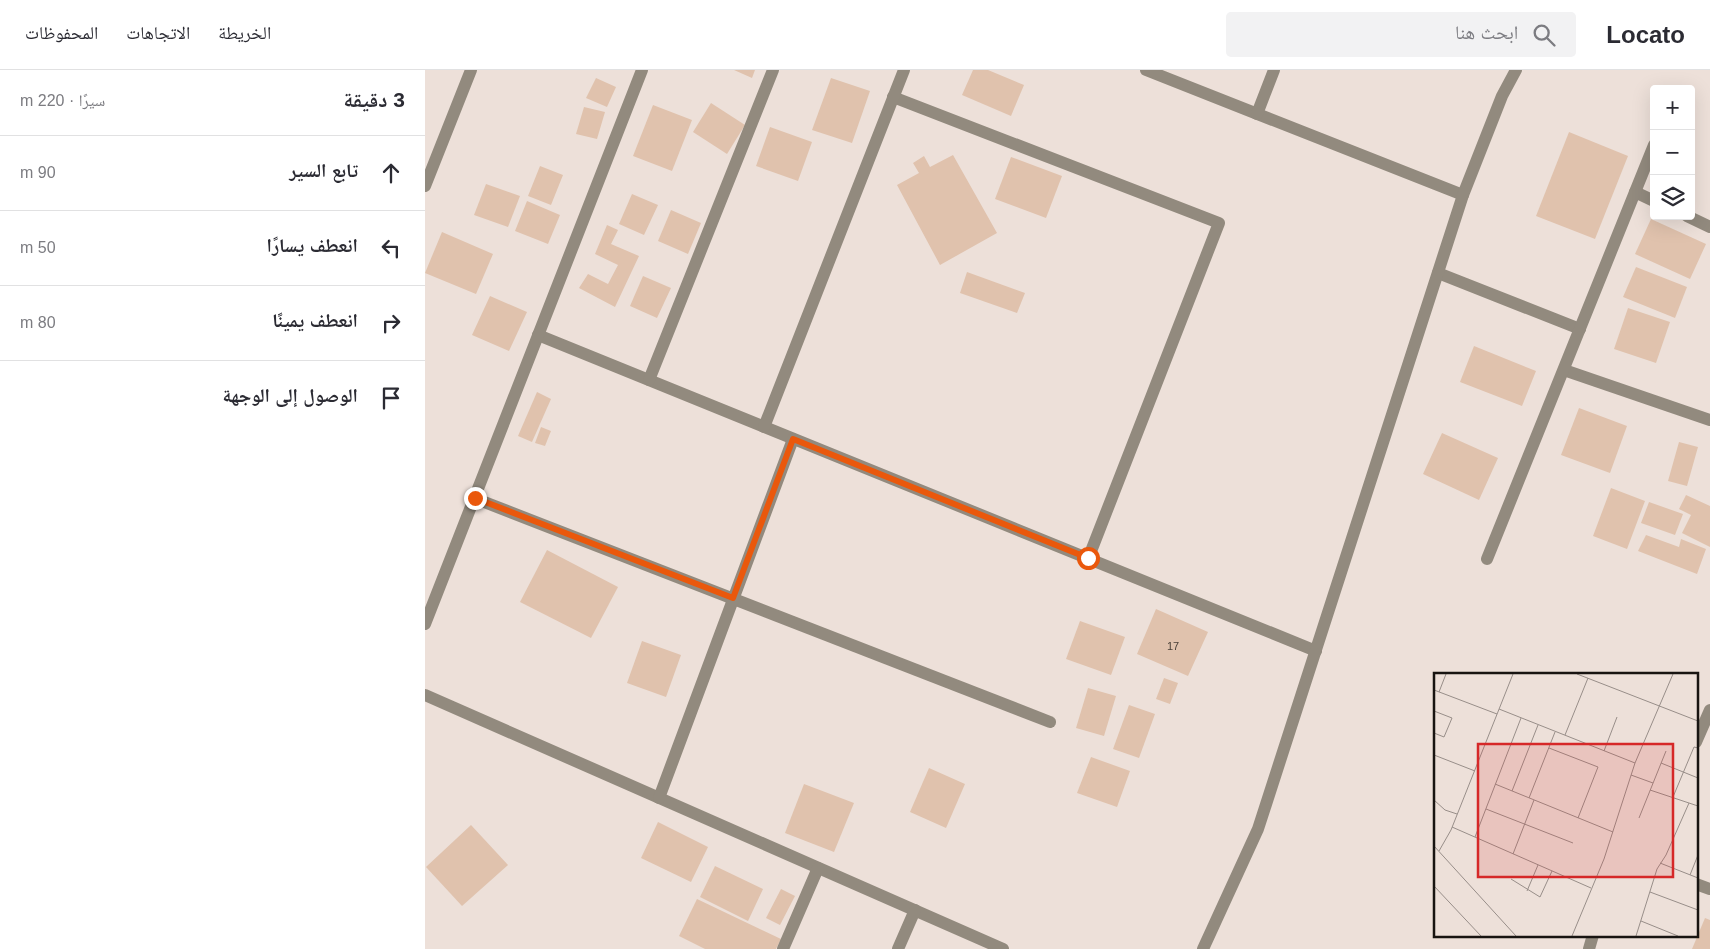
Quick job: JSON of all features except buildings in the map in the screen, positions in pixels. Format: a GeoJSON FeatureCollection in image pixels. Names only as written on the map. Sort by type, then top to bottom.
{"type":"FeatureCollection","features":[{"type":"Feature","properties":{"kind":"street"},"geometry":{"type":"LineString","coordinates":[[425,186],[471,70]]}},
{"type":"Feature","properties":{"kind":"street"},"geometry":{"type":"LineString","coordinates":[[425,624],[642,70]]}},
{"type":"Feature","properties":{"kind":"street"},"geometry":{"type":"LineString","coordinates":[[649,380],[773,70]]}},
{"type":"Feature","properties":{"kind":"street"},"geometry":{"type":"LineString","coordinates":[[764,427],[903,70]]}},
{"type":"Feature","properties":{"kind":"street"},"geometry":{"type":"LineString","coordinates":[[1146,70],[1463,195]]}},
{"type":"Feature","properties":{"kind":"street"},"geometry":{"type":"LineString","coordinates":[[1257,114],[1274,70]]}},
{"type":"Feature","properties":{"kind":"street"},"geometry":{"type":"LineString","coordinates":[[1203,949],[1258,829],[1463,195],[1503,96],[1516,70]]}},
{"type":"Feature","properties":{"kind":"street"},"geometry":{"type":"LineString","coordinates":[[893,97],[1219,223],[1088,558]]}},
{"type":"Feature","properties":{"kind":"street"},"geometry":{"type":"LineString","coordinates":[[1487,559],[1650,155]]}},
{"type":"Feature","properties":{"kind":"street"},"geometry":{"type":"LineString","coordinates":[[1635,192],[1650,199]]}},
{"type":"Feature","properties":{"kind":"street"},"geometry":{"type":"LineString","coordinates":[[1695,220],[1710,227]]}},
{"type":"Feature","properties":{"kind":"street"},"geometry":{"type":"LineString","coordinates":[[1438,273],[1580,329]]}},
{"type":"Feature","properties":{"kind":"street"},"geometry":{"type":"LineString","coordinates":[[538,335],[1315,651]]}},
{"type":"Feature","properties":{"kind":"street"},"geometry":{"type":"LineString","coordinates":[[1564,370],[1710,420]]}},
{"type":"Feature","properties":{"kind":"street"},"geometry":{"type":"LineString","coordinates":[[659,798],[793,439]]}},
{"type":"Feature","properties":{"kind":"street"},"geometry":{"type":"LineString","coordinates":[[475,498],[1050,722]]}},
{"type":"Feature","properties":{"kind":"street"},"geometry":{"type":"LineString","coordinates":[[425,695],[1003,949]]}},
{"type":"Feature","properties":{"kind":"street"},"geometry":{"type":"LineString","coordinates":[[1697,740],[1710,710]]}},
{"type":"Feature","properties":{"kind":"street"},"geometry":{"type":"LineString","coordinates":[[783,949],[818,868]]}},
{"type":"Feature","properties":{"kind":"street"},"geometry":{"type":"LineString","coordinates":[[1697,884],[1710,890]]}},
{"type":"Feature","properties":{"kind":"street"},"geometry":{"type":"LineString","coordinates":[[898,949],[915,910]]}},
{"type":"Feature","properties":{"kind":"street"},"geometry":{"type":"LineString","coordinates":[[1589,949],[1593,936]]}},
{"type":"Feature","properties":{"kind":"route"},"geometry":{"type":"LineString","coordinates":[[475,498],[733,598],[793,439],[1088,558]]}}]}
